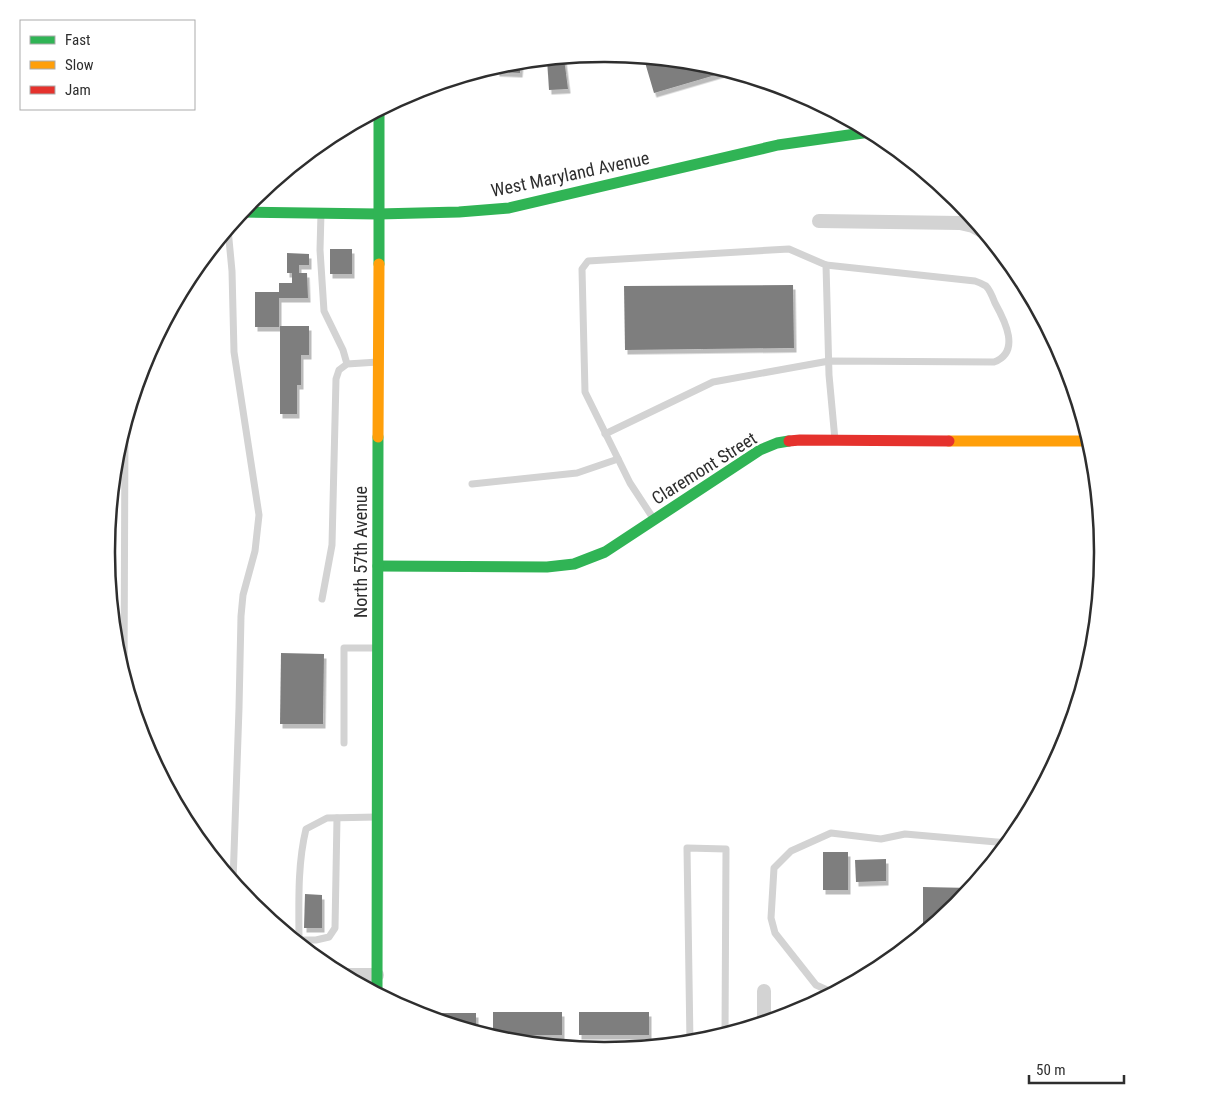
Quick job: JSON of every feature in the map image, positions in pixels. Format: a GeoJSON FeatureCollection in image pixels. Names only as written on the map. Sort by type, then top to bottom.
{"type":"FeatureCollection","features":[{"type":"Feature","properties":{"kind":"street","name":"North 57th Avenue"},"geometry":{"type":"LineString","coordinates":[[377,986],[379,118]]}},
{"type":"Feature","properties":{"kind":"street","name":"West Maryland Avenue"},"geometry":{"type":"LineString","coordinates":[[252,212],[378,214],[459,212],[509,208],[787,143],[859,133]]}},
{"type":"Feature","properties":{"kind":"street"},"geometry":{"type":"LineString","coordinates":[[819,221],[960,223],[969,225]]}},
{"type":"Feature","properties":{"kind":"street","name":"Claremont Street"},"geometry":{"type":"LineString","coordinates":[[378,566],[548,567],[574,564],[604,552],[760,450],[777,443],[800,440],[1081,441]]}},
{"type":"Feature","properties":{"kind":"street"},"geometry":{"type":"LineString","coordinates":[[356,975],[377,975]]}},
{"type":"Feature","properties":{"kind":"street"},"geometry":{"type":"LineString","coordinates":[[764,991],[764,1015]]}},
{"type":"Feature","properties":{"kind":"lane"},"geometry":{"type":"LineString","coordinates":[[320,213],[320,250],[324,311],[347,364]]}},
{"type":"Feature","properties":{"kind":"lane"},"geometry":{"type":"LineString","coordinates":[[229,238],[232,271],[234,352],[259,515],[255,552],[243,595],[241,616],[240,708],[233,873]]}},
{"type":"Feature","properties":{"kind":"lane"},"geometry":{"type":"LineString","coordinates":[[605,434],[713,382],[829,361],[994,362],[1002,359],[1007,350],[1009,338],[1006,323],[986,286],[975,280],[826,265],[789,249],[588,260],[582,268],[585,392],[605,434],[630,483],[654,520]]}},
{"type":"Feature","properties":{"kind":"lane"},"geometry":{"type":"LineString","coordinates":[[826,265],[829,361],[835,441]]}},
{"type":"Feature","properties":{"kind":"lane"},"geometry":{"type":"LineString","coordinates":[[322,599],[332,545],[336,379],[339,370],[347,364],[378,362]]}},
{"type":"Feature","properties":{"kind":"lane"},"geometry":{"type":"LineString","coordinates":[[124,648],[125,453]]}},
{"type":"Feature","properties":{"kind":"lane"},"geometry":{"type":"LineString","coordinates":[[472,484],[576,473],[618,459]]}},
{"type":"Feature","properties":{"kind":"lane"},"geometry":{"type":"LineString","coordinates":[[344,743],[344,648],[378,648]]}},
{"type":"Feature","properties":{"kind":"lane"},"geometry":{"type":"LineString","coordinates":[[299,935],[302,847],[306,829],[327,818],[377,817]]}},
{"type":"Feature","properties":{"kind":"lane"},"geometry":{"type":"LineString","coordinates":[[306,941],[329,937],[335,928],[337,818]]}},
{"type":"Feature","properties":{"kind":"lane"},"geometry":{"type":"LineString","coordinates":[[826,989],[816,985],[775,933],[771,918],[774,868],[791,851],[831,833],[881,839],[905,834],[999,842]]}},
{"type":"Feature","properties":{"kind":"lane"},"geometry":{"type":"LineString","coordinates":[[690,1035],[687,848],[726,849],[725,1027]]}},
{"type":"Feature","properties":{"kind":"building"},"geometry":{"type":"Polygon","coordinates":[[[565,65],[568,89],[549,90],[547,66],[565,65]]]}},
{"type":"Feature","properties":{"kind":"building"},"geometry":{"type":"Polygon","coordinates":[[[646,65],[714,75],[654,93],[646,65]]]}},
{"type":"Feature","properties":{"kind":"building"},"geometry":{"type":"Polygon","coordinates":[[[520,70],[520,73],[507,72],[520,70]]]}},
{"type":"Feature","properties":{"kind":"building"},"geometry":{"type":"Polygon","coordinates":[[[330,249],[352,249],[352,274],[330,274],[330,249]]]}},
{"type":"Feature","properties":{"kind":"building"},"geometry":{"type":"Polygon","coordinates":[[[287,253],[309,254],[309,265],[299,265],[299,273],[307,273],[308,298],[279,298],[279,327],[255,327],[255,292],[279,292],[279,283],[292,283],[292,273],[287,273],[287,253]]]}},
{"type":"Feature","properties":{"kind":"building"},"geometry":{"type":"Polygon","coordinates":[[[793,285],[794,348],[625,350],[624,286],[793,285]]]}},
{"type":"Feature","properties":{"kind":"building"},"geometry":{"type":"Polygon","coordinates":[[[280,326],[309,326],[309,355],[301,355],[301,385],[297,385],[297,414],[280,414],[280,326]]]}},
{"type":"Feature","properties":{"kind":"building"},"geometry":{"type":"Polygon","coordinates":[[[281,653],[324,654],[323,724],[280,724],[281,653]]]}},
{"type":"Feature","properties":{"kind":"building"},"geometry":{"type":"Polygon","coordinates":[[[823,852],[848,852],[848,890],[823,890],[823,852]]]}},
{"type":"Feature","properties":{"kind":"building"},"geometry":{"type":"Polygon","coordinates":[[[886,859],[886,881],[856,882],[855,860],[886,859]]]}},
{"type":"Feature","properties":{"kind":"building"},"geometry":{"type":"Polygon","coordinates":[[[923,887],[962,888],[951,899],[923,925],[923,887]]]}},
{"type":"Feature","properties":{"kind":"building"},"geometry":{"type":"Polygon","coordinates":[[[305,894],[322,895],[322,928],[304,928],[305,894]]]}},
{"type":"Feature","properties":{"kind":"building"},"geometry":{"type":"Polygon","coordinates":[[[493,1012],[562,1012],[562,1035],[522,1035],[493,1029],[493,1012]]]}},
{"type":"Feature","properties":{"kind":"building"},"geometry":{"type":"Polygon","coordinates":[[[579,1012],[649,1012],[649,1035],[579,1035],[579,1012]]]}},
{"type":"Feature","properties":{"kind":"building"},"geometry":{"type":"Polygon","coordinates":[[[439,1013],[476,1013],[476,1025],[439,1013]]]}},
{"type":"Feature","properties":{"kind":"traffic: fast"},"geometry":{"type":"LineString","coordinates":[[379,118],[379,264]]}},
{"type":"Feature","properties":{"kind":"traffic: fast"},"geometry":{"type":"LineString","coordinates":[[252,212],[378,214],[459,212],[509,208],[778,145],[859,134]]}},
{"type":"Feature","properties":{"kind":"traffic: fast"},"geometry":{"type":"LineString","coordinates":[[377,986],[378,437]]}},
{"type":"Feature","properties":{"kind":"traffic: fast"},"geometry":{"type":"LineString","coordinates":[[378,566],[547,567],[574,564],[605,552],[760,450],[777,443],[789,441]]}},
{"type":"Feature","properties":{"kind":"traffic: slow"},"geometry":{"type":"LineString","coordinates":[[378,437],[379,264]]}},
{"type":"Feature","properties":{"kind":"traffic: slow"},"geometry":{"type":"LineString","coordinates":[[949,441],[1081,441]]}},
{"type":"Feature","properties":{"kind":"traffic: jam"},"geometry":{"type":"LineString","coordinates":[[789,441],[949,441]]}}]}
